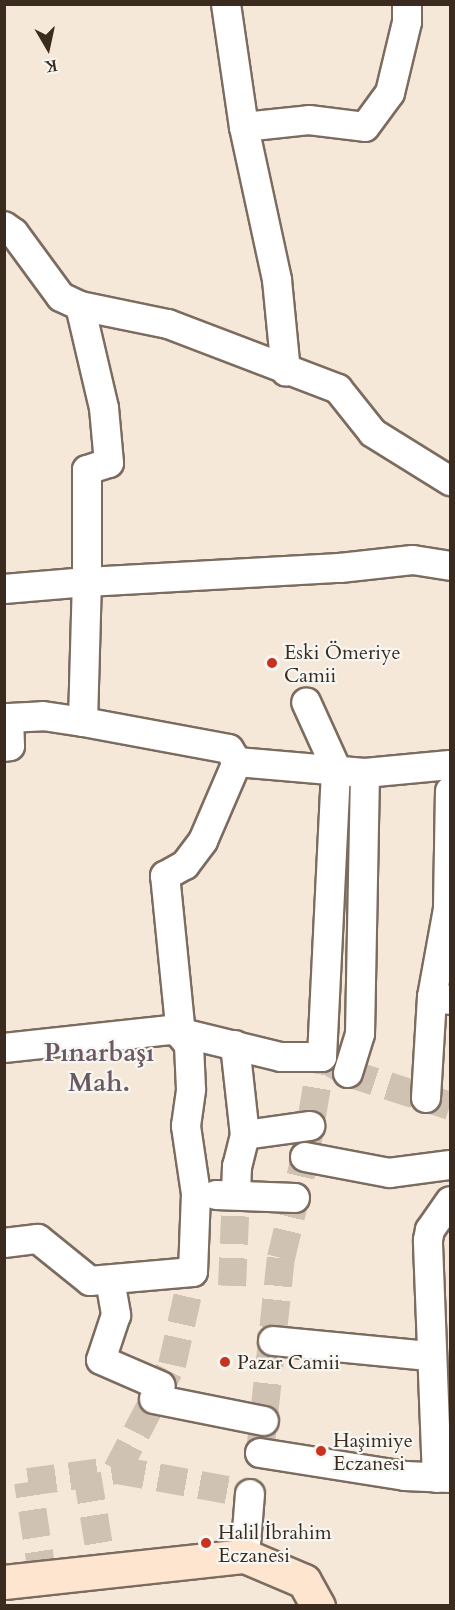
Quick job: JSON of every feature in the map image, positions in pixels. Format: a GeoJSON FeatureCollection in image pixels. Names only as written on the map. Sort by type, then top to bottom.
{"type":"FeatureCollection","features":[{"type":"Feature","properties":{"kind":"main road"},"geometry":{"type":"LineString","coordinates":[[4,1582],[245,1556],[304,1581],[318,1605]]}},
{"type":"Feature","properties":{"kind":"street"},"geometry":{"type":"LineString","coordinates":[[226,4],[244,127],[277,280],[286,372]]}},
{"type":"Feature","properties":{"kind":"street"},"geometry":{"type":"LineString","coordinates":[[244,127],[309,120],[365,127],[390,93],[407,22],[407,4]]}},
{"type":"Feature","properties":{"kind":"street"},"geometry":{"type":"LineString","coordinates":[[4,226],[14,233],[61,297],[80,306],[168,324],[286,372],[338,389],[373,433],[447,469]]}},
{"type":"Feature","properties":{"kind":"street"},"geometry":{"type":"LineString","coordinates":[[80,306],[104,408],[109,463],[87,470],[83,722]]}},
{"type":"Feature","properties":{"kind":"street"},"geometry":{"type":"LineString","coordinates":[[4,589],[87,582],[340,568],[413,560],[450,566]]}},
{"type":"Feature","properties":{"kind":"street"},"geometry":{"type":"LineString","coordinates":[[4,1048],[170,1030],[182,1035],[281,1057],[322,1057],[336,768],[306,702]]}},
{"type":"Feature","properties":{"kind":"street"},"geometry":{"type":"LineString","coordinates":[[4,747],[10,746],[9,718],[43,716],[229,749],[237,762]]}},
{"type":"Feature","properties":{"kind":"street"},"geometry":{"type":"LineString","coordinates":[[237,762],[336,768],[365,773],[450,765]]}},
{"type":"Feature","properties":{"kind":"street"},"geometry":{"type":"LineString","coordinates":[[4,1244],[38,1239],[90,1281],[193,1272],[196,1194],[186,1126],[191,1089],[189,1045],[182,1035],[165,876],[185,865],[203,841],[237,762]]}},
{"type":"Feature","properties":{"kind":"street"},"geometry":{"type":"LineString","coordinates":[[348,1073],[360,1034],[365,773]]}},
{"type":"Feature","properties":{"kind":"street"},"geometry":{"type":"LineString","coordinates":[[426,1098],[441,999],[449,909],[450,791]]}},
{"type":"Feature","properties":{"kind":"street"},"geometry":{"type":"LineString","coordinates":[[235,1045],[246,1135],[237,1166],[236,1195]]}},
{"type":"Feature","properties":{"kind":"street"},"geometry":{"type":"LineString","coordinates":[[246,1135],[310,1126]]}},
{"type":"Feature","properties":{"kind":"street"},"geometry":{"type":"LineString","coordinates":[[305,1157],[389,1173],[450,1165]]}},
{"type":"Feature","properties":{"kind":"street"},"geometry":{"type":"LineString","coordinates":[[196,1194],[295,1198]]}},
{"type":"Feature","properties":{"kind":"street"},"geometry":{"type":"LineString","coordinates":[[260,1453],[372,1472],[443,1478],[430,1356],[440,1230],[450,1201]]}},
{"type":"Feature","properties":{"kind":"street"},"geometry":{"type":"LineString","coordinates":[[110,1280],[116,1315],[100,1360],[158,1392],[264,1421]]}},
{"type":"Feature","properties":{"kind":"street"},"geometry":{"type":"LineString","coordinates":[[273,1341],[430,1356]]}},
{"type":"Feature","properties":{"kind":"street"},"geometry":{"type":"LineString","coordinates":[[245,1556],[250,1494]]}},
{"type":"Feature","properties":{"kind":"tunnel"},"geometry":{"type":"LineString","coordinates":[[260,1453],[281,1258],[305,1157],[322,1057],[348,1073],[450,1106]]}},
{"type":"Feature","properties":{"kind":"tunnel"},"geometry":{"type":"LineString","coordinates":[[232,1286],[236,1195]]}},
{"type":"Feature","properties":{"kind":"tunnel"},"geometry":{"type":"LineString","coordinates":[[43,1579],[28,1482],[117,1470],[172,1365],[193,1272]]}},
{"type":"Feature","properties":{"kind":"tunnel"},"geometry":{"type":"LineString","coordinates":[[117,1470],[250,1494]]}},
{"type":"Feature","properties":{"kind":"tunnel"},"geometry":{"type":"LineString","coordinates":[[87,1474],[103,1571]]}},
{"type":"Feature","properties":{"kind":"place","name":"Eski Ömeriye Camii"},"geometry":{"type":"Point","coordinates":[272,663]}},
{"type":"Feature","properties":{"kind":"place","name":"Pazar Camii"},"geometry":{"type":"Point","coordinates":[225,1362]}},
{"type":"Feature","properties":{"kind":"place","name":"Haşimiye Eczanesi"},"geometry":{"type":"Point","coordinates":[321,1451]}},
{"type":"Feature","properties":{"kind":"place","name":"Halil İbrahim Eczanesi"},"geometry":{"type":"Point","coordinates":[206,1543]}},
{"type":"Feature","properties":{"kind":"district","name":"Pınarbaşı Mah."},"geometry":{"type":"Point","coordinates":[99,1068]}}]}
